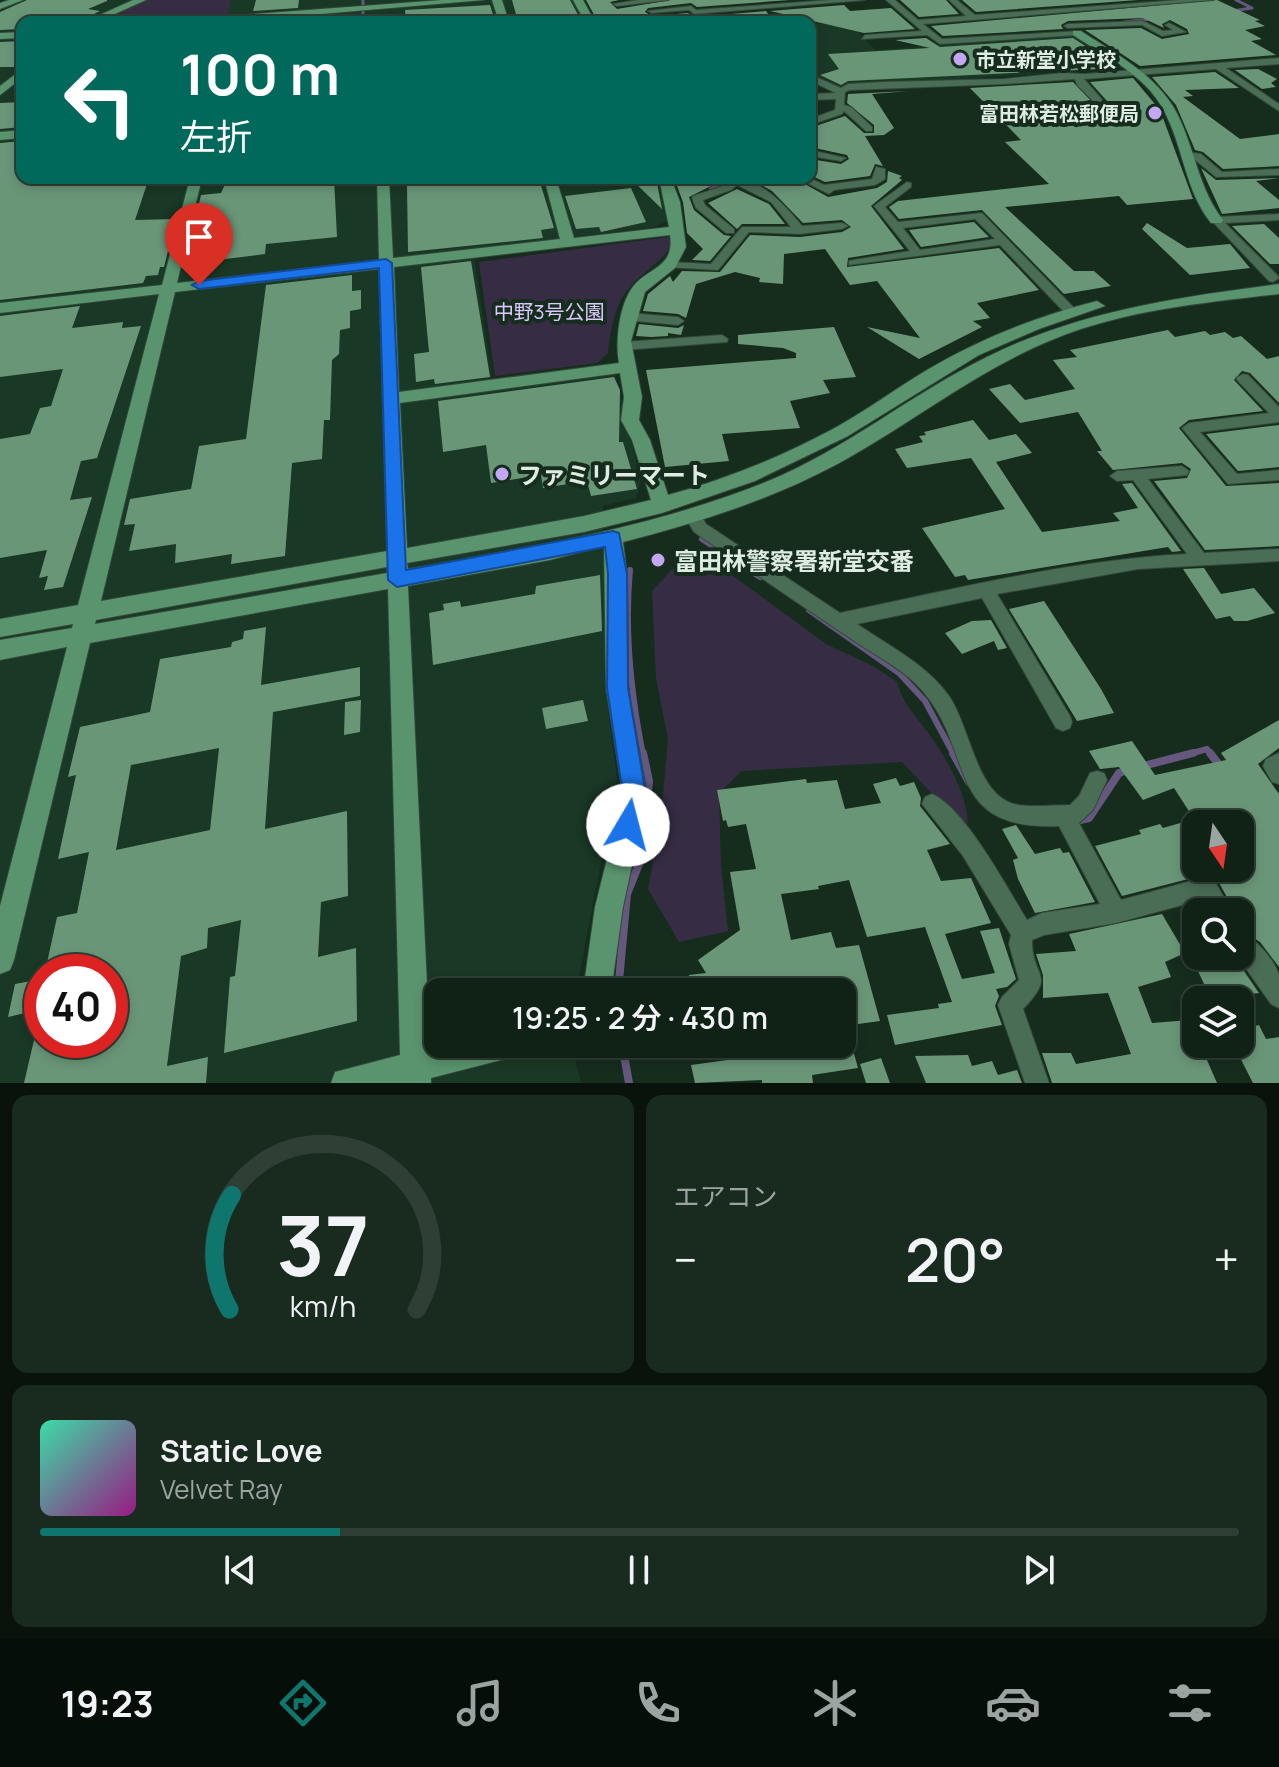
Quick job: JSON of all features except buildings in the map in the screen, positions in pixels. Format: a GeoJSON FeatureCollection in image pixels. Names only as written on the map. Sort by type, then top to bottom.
{"type":"FeatureCollection","features":[{"type":"Feature","properties":{"kind":"street"},"geometry":{"type":"LineString","coordinates":[[0,6],[18,0]]}},
{"type":"Feature","properties":{"kind":"street"},"geometry":{"type":"LineString","coordinates":[[103,16],[141,0]]}},
{"type":"Feature","properties":{"kind":"street"},"geometry":{"type":"LineString","coordinates":[[247,16],[376,4],[479,0]]}},
{"type":"Feature","properties":{"kind":"street"},"geometry":{"type":"LineString","coordinates":[[617,4],[664,0]]}},
{"type":"Feature","properties":{"kind":"street"},"geometry":{"type":"LineString","coordinates":[[684,0],[694,12],[861,0]]}},
{"type":"Feature","properties":{"kind":"street"},"geometry":{"type":"LineString","coordinates":[[890,0],[940,42],[1143,23],[1165,36],[1186,33],[1169,25]]}},
{"type":"Feature","properties":{"kind":"street"},"geometry":{"type":"LineString","coordinates":[[953,0],[973,18]]}},
{"type":"Feature","properties":{"kind":"street"},"geometry":{"type":"LineString","coordinates":[[1042,0],[1057,12]]}},
{"type":"Feature","properties":{"kind":"street"},"geometry":{"type":"LineString","coordinates":[[1132,0],[1141,6]]}},
{"type":"Feature","properties":{"kind":"street"},"geometry":{"type":"LineString","coordinates":[[917,22],[1209,0]]}},
{"type":"Feature","properties":{"kind":"street"},"geometry":{"type":"LineString","coordinates":[[652,11],[691,8]]}},
{"type":"Feature","properties":{"kind":"street"},"geometry":{"type":"LineString","coordinates":[[737,9],[753,16]]}},
{"type":"Feature","properties":{"kind":"street"},"geometry":{"type":"LineString","coordinates":[[1057,12],[1056,17],[1131,71],[1168,106],[1202,197],[1216,220],[1278,283]]}},
{"type":"Feature","properties":{"kind":"street"},"geometry":{"type":"LineString","coordinates":[[865,37],[927,33]]}},
{"type":"Feature","properties":{"kind":"street"},"geometry":{"type":"LineString","coordinates":[[816,96],[841,93],[860,86],[1220,68],[1279,61]]}},
{"type":"Feature","properties":{"kind":"street"},"geometry":{"type":"LineString","coordinates":[[1256,64],[1268,70]]}},
{"type":"Feature","properties":{"kind":"street"},"geometry":{"type":"LineString","coordinates":[[1220,68],[1279,108]]}},
{"type":"Feature","properties":{"kind":"street"},"geometry":{"type":"LineString","coordinates":[[1079,76],[1080,83],[1116,121]]}},
{"type":"Feature","properties":{"kind":"street"},"geometry":{"type":"LineString","coordinates":[[0,92],[16,77]]}},
{"type":"Feature","properties":{"kind":"street"},"geometry":{"type":"LineString","coordinates":[[816,82],[841,93]]}},
{"type":"Feature","properties":{"kind":"street"},"geometry":{"type":"LineString","coordinates":[[816,120],[839,112],[841,93]]}},
{"type":"Feature","properties":{"kind":"street"},"geometry":{"type":"LineString","coordinates":[[841,107],[848,109],[869,129]]}},
{"type":"Feature","properties":{"kind":"street"},"geometry":{"type":"LineString","coordinates":[[816,154],[841,158]]}},
{"type":"Feature","properties":{"kind":"street"},"geometry":{"type":"LineString","coordinates":[[1187,155],[1197,156],[1220,175],[1279,172]]}},
{"type":"Feature","properties":{"kind":"street"},"geometry":{"type":"LineString","coordinates":[[814,184],[827,190],[875,182],[880,179],[880,169]]}},
{"type":"Feature","properties":{"kind":"street"},"geometry":{"type":"LineString","coordinates":[[0,960],[194,184]]}},
{"type":"Feature","properties":{"kind":"street"},"geometry":{"type":"LineString","coordinates":[[383,184],[416,1075]]}},
{"type":"Feature","properties":{"kind":"street"},"geometry":{"type":"LineString","coordinates":[[552,184],[568,242]]}},
{"type":"Feature","properties":{"kind":"street"},"geometry":{"type":"LineString","coordinates":[[662,506],[641,440],[630,420],[633,397],[624,346],[638,290],[670,265],[679,247],[673,202],[667,184]]}},
{"type":"Feature","properties":{"kind":"street"},"geometry":{"type":"LineString","coordinates":[[730,231],[700,206],[697,198],[731,184]]}},
{"type":"Feature","properties":{"kind":"street"},"geometry":{"type":"LineString","coordinates":[[746,184],[775,200],[800,231]]}},
{"type":"Feature","properties":{"kind":"street"},"geometry":{"type":"LineString","coordinates":[[907,185],[879,206],[918,254]]}},
{"type":"Feature","properties":{"kind":"street"},"geometry":{"type":"LineString","coordinates":[[895,226],[978,215],[1072,313]]}},
{"type":"Feature","properties":{"kind":"street"},"geometry":{"type":"LineString","coordinates":[[1216,220],[1279,217]]}},
{"type":"Feature","properties":{"kind":"street"},"geometry":{"type":"LineString","coordinates":[[670,265],[714,268],[746,229],[800,231],[842,226]]}},
{"type":"Feature","properties":{"kind":"street"},"geometry":{"type":"LineString","coordinates":[[0,308],[676,230]]}},
{"type":"Feature","properties":{"kind":"street"},"geometry":{"type":"LineString","coordinates":[[853,263],[1003,241]]}},
{"type":"Feature","properties":{"kind":"street"},"geometry":{"type":"LineString","coordinates":[[396,568],[662,506],[738,480],[808,449],[964,357],[1018,332],[1072,313],[1178,290],[1278,283]]}},
{"type":"Feature","properties":{"kind":"street"},"geometry":{"type":"LineString","coordinates":[[0,650],[84,624],[396,568],[613,538],[774,486],[842,453],[991,361],[1050,335],[1089,322],[1174,302],[1278,283]]}},
{"type":"Feature","properties":{"kind":"street"},"geometry":{"type":"LineString","coordinates":[[629,317],[678,321]]}},
{"type":"Feature","properties":{"kind":"street"},"geometry":{"type":"LineString","coordinates":[[624,346],[722,339]]}},
{"type":"Feature","properties":{"kind":"street"},"geometry":{"type":"LineString","coordinates":[[389,399],[629,367]]}},
{"type":"Feature","properties":{"kind":"street"},"geometry":{"type":"LineString","coordinates":[[1243,378],[1279,416]]}},
{"type":"Feature","properties":{"kind":"street"},"geometry":{"type":"LineString","coordinates":[[1279,416],[1189,428],[1233,480],[1279,475]]}},
{"type":"Feature","properties":{"kind":"street"},"geometry":{"type":"LineString","coordinates":[[1117,476],[1182,471]]}},
{"type":"Feature","properties":{"kind":"street"},"geometry":{"type":"LineString","coordinates":[[1138,476],[1200,559]]}},
{"type":"Feature","properties":{"kind":"street"},"geometry":{"type":"LineString","coordinates":[[692,515],[700,528],[903,663],[937,694],[955,724],[976,783],[989,801],[1010,813],[1067,823]]}},
{"type":"Feature","properties":{"kind":"street"},"geometry":{"type":"LineString","coordinates":[[599,978],[609,907],[635,795],[617,688],[617,574],[613,538]]}},
{"type":"Feature","properties":{"kind":"street"},"geometry":{"type":"LineString","coordinates":[[839,621],[986,590],[1138,563],[1279,555]]}},
{"type":"Feature","properties":{"kind":"street"},"geometry":{"type":"LineString","coordinates":[[986,590],[1063,722]]}},
{"type":"Feature","properties":{"kind":"street"},"geometry":{"type":"LineString","coordinates":[[0,628],[84,624]]}},
{"type":"Feature","properties":{"kind":"street"},"geometry":{"type":"LineString","coordinates":[[1279,762],[1273,766],[1279,775]]}},
{"type":"Feature","properties":{"kind":"street"},"geometry":{"type":"LineString","coordinates":[[1067,823],[1086,803],[1097,780]]}},
{"type":"Feature","properties":{"kind":"street"},"geometry":{"type":"LineString","coordinates":[[932,804],[950,821],[974,853],[1023,933],[1020,944],[1031,984],[1010,1005],[1037,1083]]}},
{"type":"Feature","properties":{"kind":"street"},"geometry":{"type":"LineString","coordinates":[[1067,823],[1116,912]]}},
{"type":"Feature","properties":{"kind":"street"},"geometry":{"type":"LineString","coordinates":[[1023,933],[1042,924],[1116,912],[1206,888],[1212,898]]}},
{"type":"Feature","properties":{"kind":"street"},"geometry":{"type":"LineString","coordinates":[[1254,958],[1279,996]]}},
{"type":"Feature","properties":{"kind":"street"},"geometry":{"type":"LineString","coordinates":[[346,1083],[416,1075],[468,1058]]}},
{"type":"Feature","properties":{"kind":"shaded area"},"geometry":{"type":"Polygon","coordinates":[[[21,0],[575,0],[584,16],[16,16],[16,184],[663,184],[672,219],[654,227],[473,249],[493,385],[614,370],[641,482],[636,498],[603,506],[606,693],[617,779],[579,978],[424,978],[424,1058],[575,1058],[581,1083],[0,1083],[0,8],[21,0]]]}},
{"type":"Feature","properties":{"kind":"shaded area","name":"市立新堂小学校"},"geometry":{"type":"Polygon","coordinates":[[[816,23],[851,25],[876,50],[1077,35],[1122,68],[838,87],[816,81],[816,23]]]}},
{"type":"Feature","properties":{"kind":"green space"},"geometry":{"type":"Polygon","coordinates":[[[148,0],[231,0],[228,13],[222,16],[112,16],[148,0]]]}},
{"type":"Feature","properties":{"kind":"green space","name":"中野3号公園"},"geometry":{"type":"Polygon","coordinates":[[[669,237],[671,247],[630,287],[621,301],[612,327],[608,353],[597,363],[495,376],[479,262],[669,237]]]}},
{"type":"Feature","properties":{"kind":"green space"},"geometry":{"type":"Polygon","coordinates":[[[679,562],[721,567],[826,644],[875,667],[897,682],[906,703],[955,777],[968,824],[950,813],[902,762],[741,771],[719,794],[721,866],[728,931],[679,942],[648,889],[661,818],[668,739],[656,678],[652,591],[679,562]]]}},
{"type":"Feature","properties":{"kind":"waterway"},"geometry":{"type":"LineString","coordinates":[[363,0],[363,16]]}},
{"type":"Feature","properties":{"kind":"waterway"},"geometry":{"type":"LineString","coordinates":[[1232,11],[1252,8],[1236,0]]}},
{"type":"Feature","properties":{"kind":"waterway"},"geometry":{"type":"LineString","coordinates":[[1124,22],[1152,19]]}},
{"type":"Feature","properties":{"kind":"waterway"},"geometry":{"type":"LineString","coordinates":[[711,189],[721,184]]}},
{"type":"Feature","properties":{"kind":"waterway"},"geometry":{"type":"LineString","coordinates":[[702,539],[760,577]]}},
{"type":"Feature","properties":{"kind":"waterway"},"geometry":{"type":"LineString","coordinates":[[630,570],[630,663],[643,755]]}},
{"type":"Feature","properties":{"kind":"waterway"},"geometry":{"type":"LineString","coordinates":[[809,610],[899,673],[925,701],[954,755]]}},
{"type":"Feature","properties":{"kind":"waterway"},"geometry":{"type":"LineString","coordinates":[[1193,753],[1207,749],[1211,755]]}},
{"type":"Feature","properties":{"kind":"waterway"},"geometry":{"type":"LineString","coordinates":[[619,978],[627,894],[643,854],[649,781],[643,753]]}},
{"type":"Feature","properties":{"kind":"waterway"},"geometry":{"type":"LineString","coordinates":[[953,753],[969,782]]}},
{"type":"Feature","properties":{"kind":"waterway"},"geometry":{"type":"LineString","coordinates":[[1143,766],[1193,753]]}},
{"type":"Feature","properties":{"kind":"waterway"},"geometry":{"type":"LineString","coordinates":[[1186,755],[1193,753]]}},
{"type":"Feature","properties":{"kind":"waterway"},"geometry":{"type":"LineString","coordinates":[[1210,753],[1220,766]]}},
{"type":"Feature","properties":{"kind":"waterway"},"geometry":{"type":"LineString","coordinates":[[1076,821],[1089,818],[1119,773],[1128,770]]}},
{"type":"Feature","properties":{"kind":"waterway"},"geometry":{"type":"LineString","coordinates":[[625,1058],[629,1083]]}},
{"type":"Feature","properties":{"kind":"place","name":"市立新堂小学校"},"geometry":{"type":"Point","coordinates":[960,59]}},
{"type":"Feature","properties":{"kind":"place","name":"富田林若松郵便局"},"geometry":{"type":"Point","coordinates":[1155,113]}},
{"type":"Feature","properties":{"kind":"place","name":"ファミリーマート"},"geometry":{"type":"Point","coordinates":[502,474]}},
{"type":"Feature","properties":{"kind":"place","name":"富田林警察署新堂交番"},"geometry":{"type":"Point","coordinates":[658,560]}},
{"type":"Feature","properties":{"kind":"route"},"geometry":{"type":"LineString","coordinates":[[199,285],[386,263],[397,580],[613,538],[617,574],[617,688],[635,795],[628,825]]}}]}
